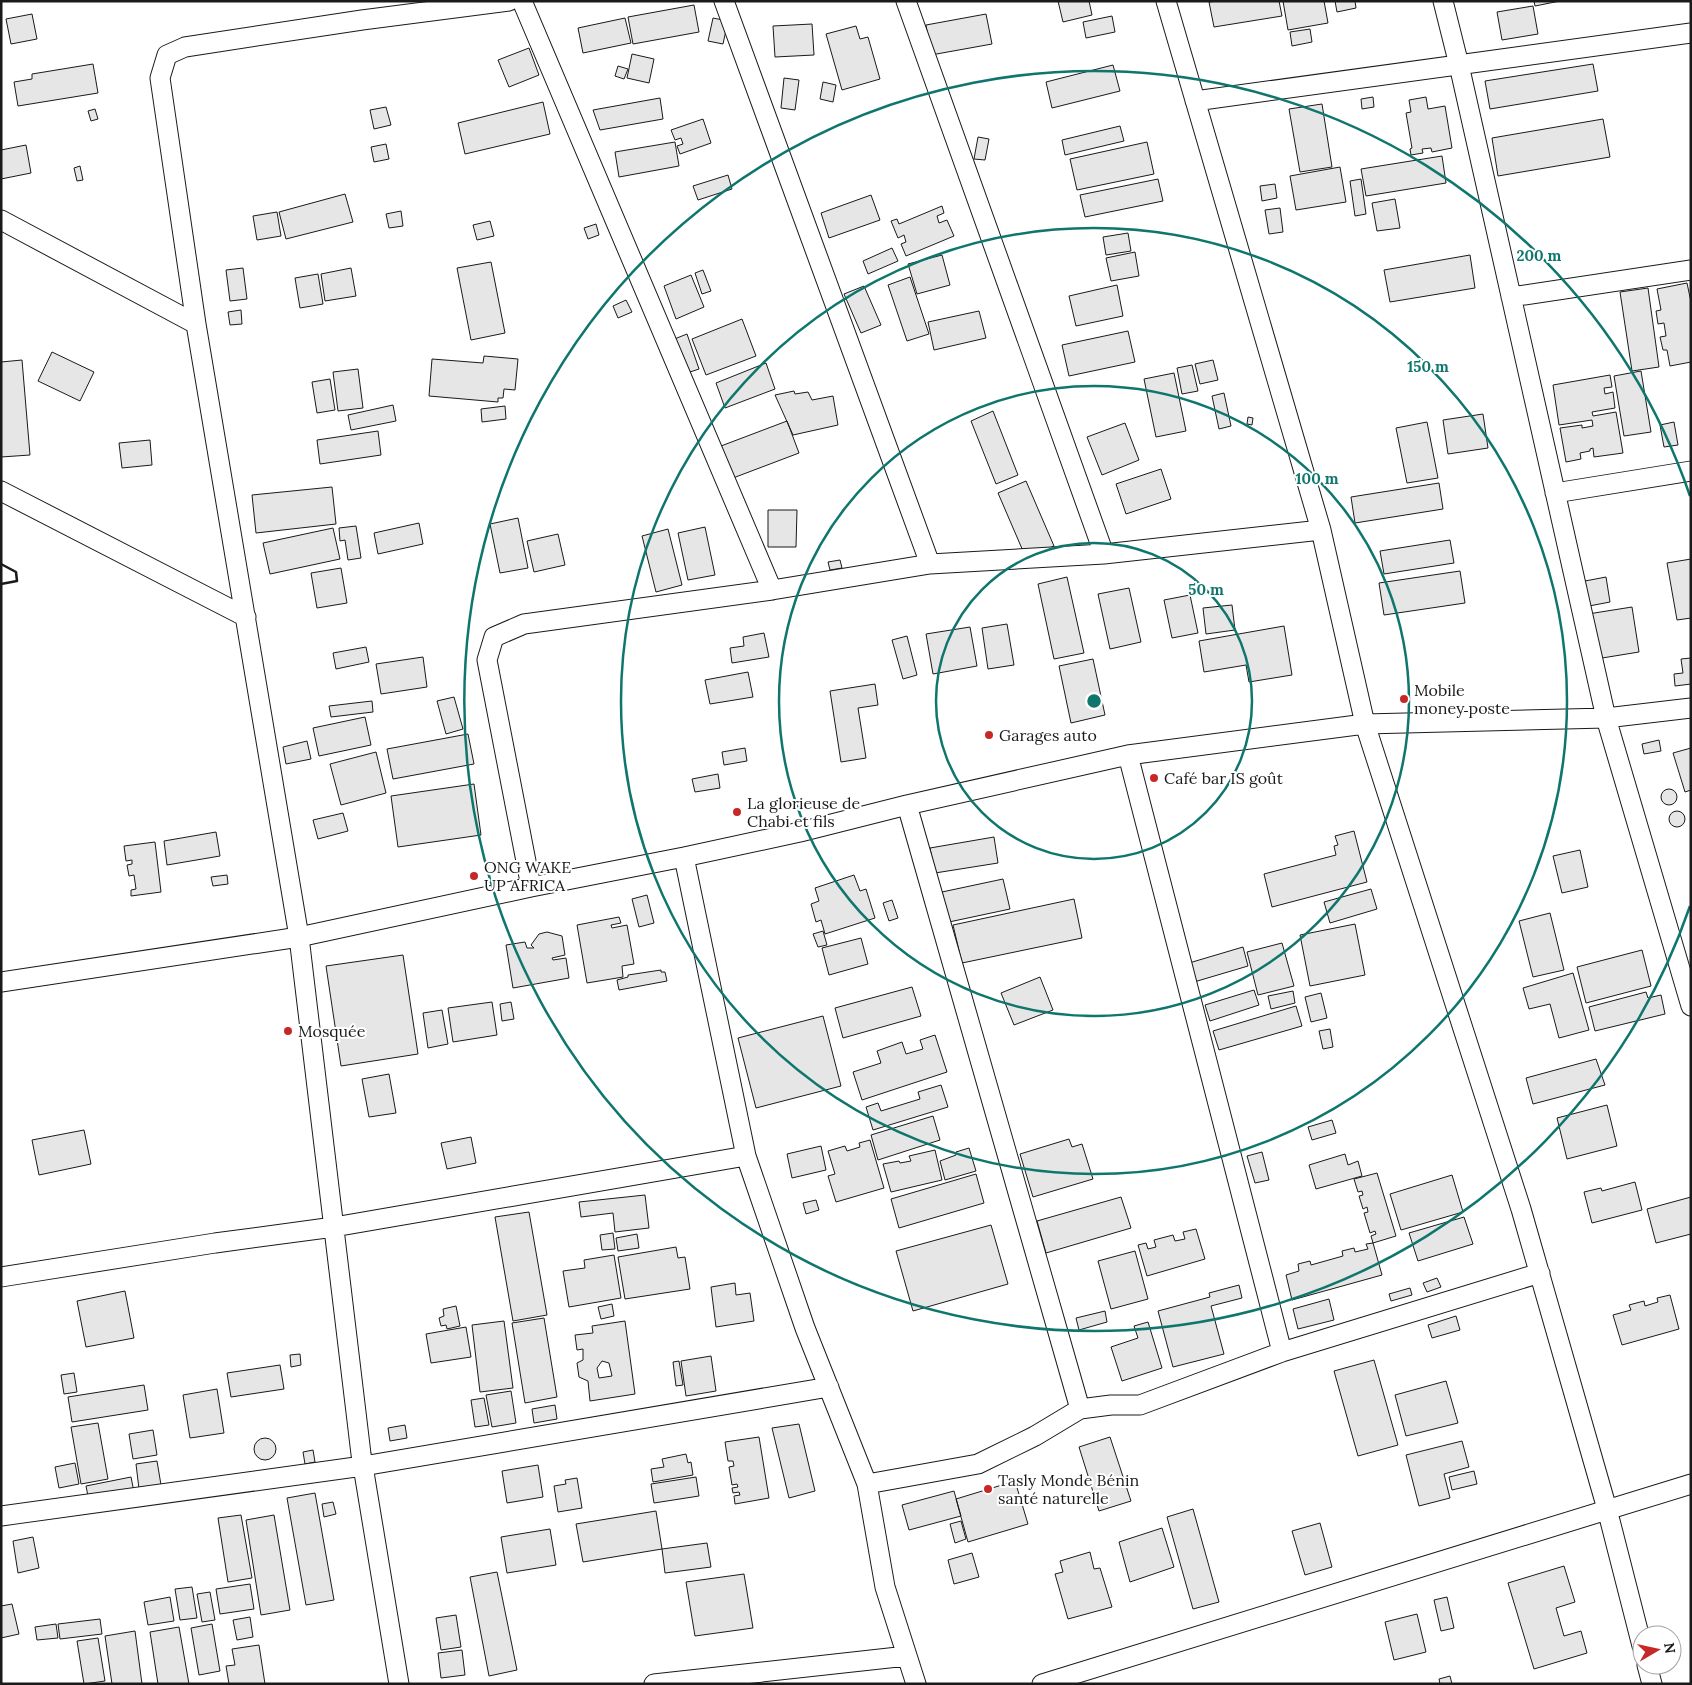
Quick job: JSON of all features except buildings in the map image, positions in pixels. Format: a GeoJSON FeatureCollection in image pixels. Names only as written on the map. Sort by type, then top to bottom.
{"type":"FeatureCollection","features":[{"type":"Feature","properties":{"kind":"street"},"geometry":{"type":"LineString","coordinates":[[399,1684],[363,1466],[299,937],[196,324],[160,78],[167,55],[186,47],[362,20],[509,1]]}},
{"type":"Feature","properties":{"kind":"street"},"geometry":{"type":"LineString","coordinates":[[522,1],[772,590]]}},
{"type":"Feature","properties":{"kind":"street"},"geometry":{"type":"LineString","coordinates":[[724,1],[930,564]]}},
{"type":"Feature","properties":{"kind":"street"},"geometry":{"type":"LineString","coordinates":[[906,1],[1104,554]]}},
{"type":"Feature","properties":{"kind":"street"},"geometry":{"type":"LineString","coordinates":[[1166,1],[1322,530],[1365,724],[1522,1208],[1607,1509],[1637,1625]]}},
{"type":"Feature","properties":{"kind":"street"},"geometry":{"type":"LineString","coordinates":[[1443,1],[1606,718],[1691,1006]]}},
{"type":"Feature","properties":{"kind":"street"},"geometry":{"type":"LineString","coordinates":[[1195,101],[1691,32]]}},
{"type":"Feature","properties":{"kind":"street"},"geometry":{"type":"LineString","coordinates":[[1,220],[196,324]]}},
{"type":"Feature","properties":{"kind":"street"},"geometry":{"type":"LineString","coordinates":[[1511,297],[1691,270]]}},
{"type":"Feature","properties":{"kind":"street"},"geometry":{"type":"LineString","coordinates":[[1555,493],[1691,471]]}},
{"type":"Feature","properties":{"kind":"street"},"geometry":{"type":"LineString","coordinates":[[1,491],[246,617]]}},
{"type":"Feature","properties":{"kind":"street"},"geometry":{"type":"LineString","coordinates":[[531,887],[487,660],[494,637],[524,624],[772,590],[930,564],[1104,554],[1322,530]]}},
{"type":"Feature","properties":{"kind":"street"},"geometry":{"type":"LineString","coordinates":[[1,982],[299,937],[531,887],[684,858],[1128,755],[1365,724],[1606,718],[1691,708]]}},
{"type":"Feature","properties":{"kind":"street"},"geometry":{"type":"LineString","coordinates":[[1128,755],[1282,1352]]}},
{"type":"Feature","properties":{"kind":"street"},"geometry":{"type":"LineString","coordinates":[[907,805],[1080,1409]]}},
{"type":"Feature","properties":{"kind":"street"},"geometry":{"type":"LineString","coordinates":[[684,858],[746,1156],[805,1328],[867,1484],[885,1587],[916,1684]]}},
{"type":"Feature","properties":{"kind":"street"},"geometry":{"type":"LineString","coordinates":[[1,1277],[215,1243],[334,1227],[746,1156]]}},
{"type":"Feature","properties":{"kind":"street"},"geometry":{"type":"LineString","coordinates":[[867,1484],[978,1464],[1035,1436],[1080,1409],[1111,1405],[1140,1405],[1282,1352],[1540,1272]]}},
{"type":"Feature","properties":{"kind":"street"},"geometry":{"type":"LineString","coordinates":[[1,1516],[363,1466],[829,1387]]}},
{"type":"Feature","properties":{"kind":"street"},"geometry":{"type":"LineString","coordinates":[[1042,1684],[1691,1484]]}},
{"type":"Feature","properties":{"kind":"street"},"geometry":{"type":"LineString","coordinates":[[654,1684],[907,1656]]}},
{"type":"Feature","properties":{"kind":"wall"},"geometry":{"type":"LineString","coordinates":[[1,564],[16,572],[17,581],[1,584]]}},
{"type":"Feature","properties":{"kind":"place","name":"Mobile money poste"},"geometry":{"type":"Point","coordinates":[1404,699]}},
{"type":"Feature","properties":{"kind":"place","name":"Garages auto"},"geometry":{"type":"Point","coordinates":[989,735]}},
{"type":"Feature","properties":{"kind":"place","name":"Café bar IS goût"},"geometry":{"type":"Point","coordinates":[1154,778]}},
{"type":"Feature","properties":{"kind":"place","name":"La glorieuse de Chabi et fils"},"geometry":{"type":"Point","coordinates":[737,812]}},
{"type":"Feature","properties":{"kind":"place","name":"ONG WAKE UP AFRICA"},"geometry":{"type":"Point","coordinates":[474,876]}},
{"type":"Feature","properties":{"kind":"place","name":"Mosquée"},"geometry":{"type":"Point","coordinates":[288,1031]}},
{"type":"Feature","properties":{"kind":"place","name":"Tasly Monde Bénin santé naturelle"},"geometry":{"type":"Point","coordinates":[988,1489]}}]}
